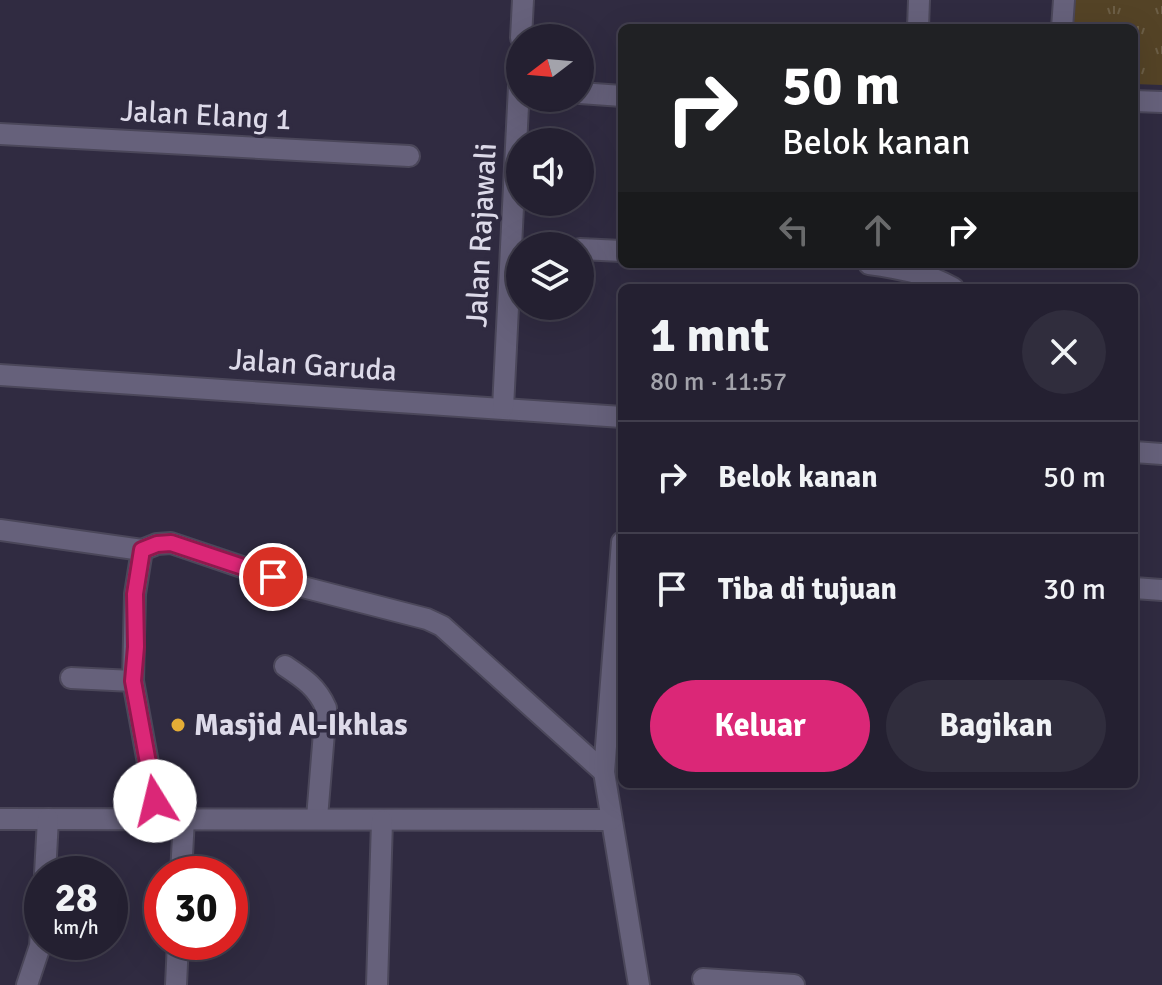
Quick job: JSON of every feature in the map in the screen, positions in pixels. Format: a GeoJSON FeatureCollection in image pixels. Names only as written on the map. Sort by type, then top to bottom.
{"type":"FeatureCollection","features":[{"type":"Feature","properties":{"kind":"street"},"geometry":{"type":"LineString","coordinates":[[522,24],[523,0]]}},
{"type":"Feature","properties":{"kind":"street"},"geometry":{"type":"LineString","coordinates":[[918,24],[919,0]]}},
{"type":"Feature","properties":{"kind":"street"},"geometry":{"type":"LineString","coordinates":[[1062,24],[1064,0]]}},
{"type":"Feature","properties":{"kind":"street"},"geometry":{"type":"LineString","coordinates":[[594,94],[618,96]]}},
{"type":"Feature","properties":{"kind":"street"},"geometry":{"type":"LineString","coordinates":[[1138,101],[1162,102]]}},
{"type":"Feature","properties":{"kind":"street","name":"Jalan Rajawali"},"geometry":{"type":"LineString","coordinates":[[516,232],[519,112]]}},
{"type":"Feature","properties":{"kind":"street","name":"Jalan Elang 1"},"geometry":{"type":"LineString","coordinates":[[0,134],[409,156]]}},
{"type":"Feature","properties":{"kind":"street"},"geometry":{"type":"LineString","coordinates":[[594,250],[618,251]]}},
{"type":"Feature","properties":{"kind":"street"},"geometry":{"type":"LineString","coordinates":[[896,268],[946,284]]}},
{"type":"Feature","properties":{"kind":"street","name":"Jalan Rajawali"},"geometry":{"type":"LineString","coordinates":[[503,408],[510,320]]}},
{"type":"Feature","properties":{"kind":"street","name":"Jalan Garuda"},"geometry":{"type":"LineString","coordinates":[[0,375],[618,417]]}},
{"type":"Feature","properties":{"kind":"street"},"geometry":{"type":"LineString","coordinates":[[1138,452],[1162,454]]}},
{"type":"Feature","properties":{"kind":"street"},"geometry":{"type":"LineString","coordinates":[[0,530],[142,550],[171,543],[295,585],[404,612],[442,626],[604,772]]}},
{"type":"Feature","properties":{"kind":"street"},"geometry":{"type":"LineString","coordinates":[[142,550],[135,594],[133,681],[158,818]]}},
{"type":"Feature","properties":{"kind":"street"},"geometry":{"type":"LineString","coordinates":[[1138,588],[1162,590]]}},
{"type":"Feature","properties":{"kind":"street"},"geometry":{"type":"LineString","coordinates":[[618,593],[604,772],[639,985]]}},
{"type":"Feature","properties":{"kind":"street"},"geometry":{"type":"LineString","coordinates":[[285,666],[320,693],[326,708],[317,818]]}},
{"type":"Feature","properties":{"kind":"street"},"geometry":{"type":"LineString","coordinates":[[71,678],[133,681]]}},
{"type":"Feature","properties":{"kind":"street"},"geometry":{"type":"LineString","coordinates":[[182,856],[184,818]]}},
{"type":"Feature","properties":{"kind":"street"},"geometry":{"type":"LineString","coordinates":[[0,819],[611,820]]}},
{"type":"Feature","properties":{"kind":"street"},"geometry":{"type":"LineString","coordinates":[[46,856],[48,819]]}},
{"type":"Feature","properties":{"kind":"street"},"geometry":{"type":"LineString","coordinates":[[377,985],[382,821]]}},
{"type":"Feature","properties":{"kind":"street"},"geometry":{"type":"LineString","coordinates":[[27,985],[35,960]]}},
{"type":"Feature","properties":{"kind":"street"},"geometry":{"type":"LineString","coordinates":[[176,985],[177,960]]}},
{"type":"Feature","properties":{"kind":"street"},"geometry":{"type":"LineString","coordinates":[[703,979],[794,985]]}},
{"type":"Feature","properties":{"kind":"green space"},"geometry":{"type":"Polygon","coordinates":[[[1069,0],[1162,0],[1162,85],[1138,84],[1138,24],[1067,24],[1069,0]]]}},
{"type":"Feature","properties":{"kind":"place","name":"Masjid Al-Ikhlas"},"geometry":{"type":"Point","coordinates":[178,725]}},
{"type":"Feature","properties":{"kind":"route"},"geometry":{"type":"LineString","coordinates":[[155,801],[133,681],[135,594],[142,550],[171,543],[273,577]]}}]}
